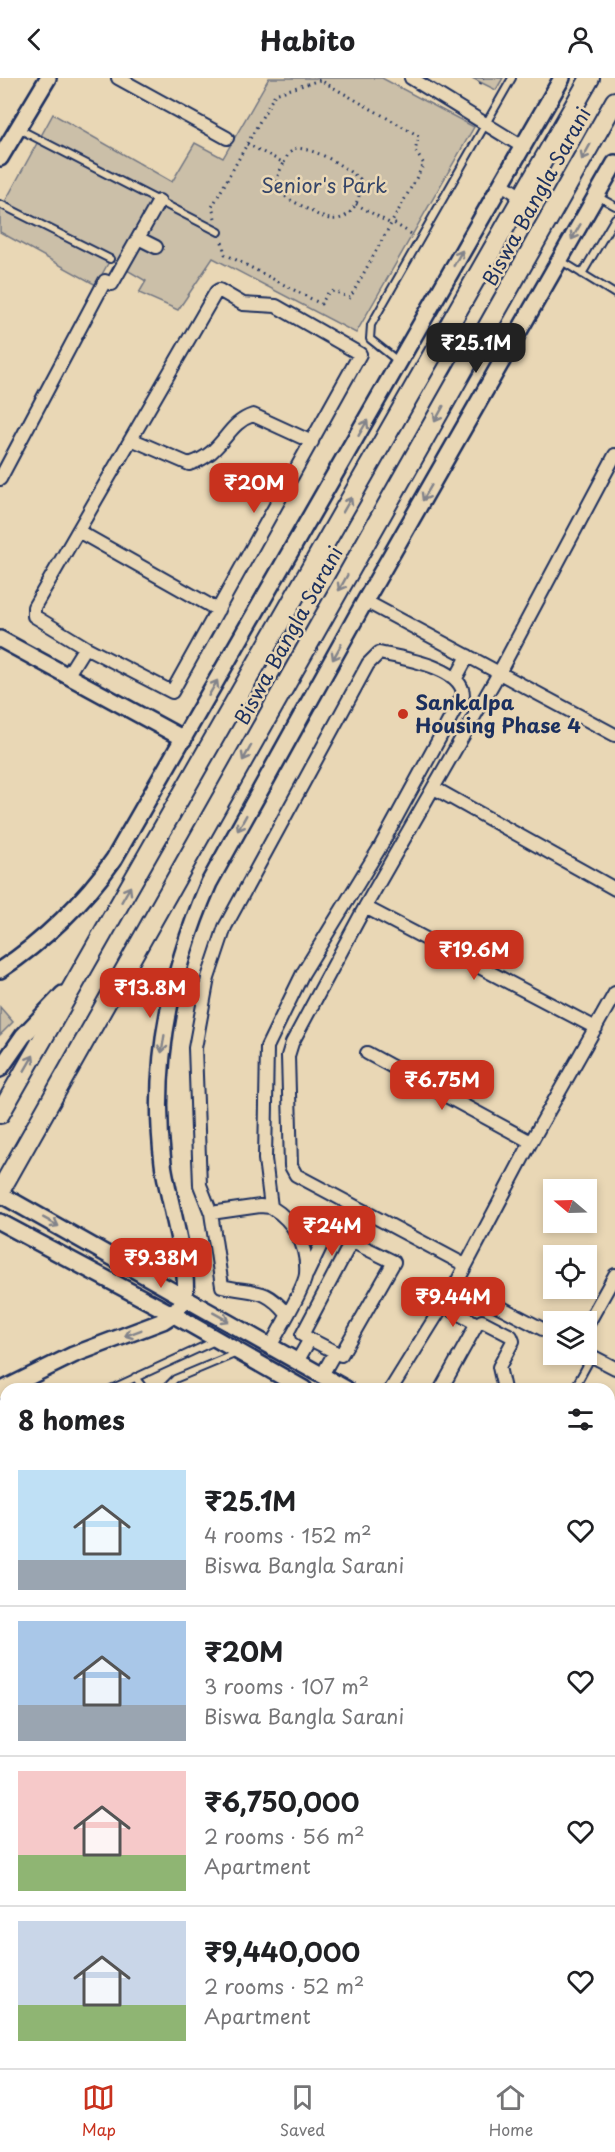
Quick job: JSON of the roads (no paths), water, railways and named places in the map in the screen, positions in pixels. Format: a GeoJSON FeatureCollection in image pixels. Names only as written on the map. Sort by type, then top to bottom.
{"type":"FeatureCollection","features":[{"type":"Feature","properties":{"kind":"main road","name":"Biswa Bangla Sarani"},"geometry":{"type":"LineString","coordinates":[[0,1114],[590,78]]}},
{"type":"Feature","properties":{"kind":"main road","name":"Biswa Bangla Sarani"},"geometry":{"type":"LineString","coordinates":[[0,1192],[615,101]]}},
{"type":"Feature","properties":{"kind":"street"},"geometry":{"type":"LineString","coordinates":[[0,158],[48,78]]}},
{"type":"Feature","properties":{"kind":"street"},"geometry":{"type":"LineString","coordinates":[[117,78],[227,138]]}},
{"type":"Feature","properties":{"kind":"street"},"geometry":{"type":"LineString","coordinates":[[411,78],[523,147]]}},
{"type":"Feature","properties":{"kind":"street"},"geometry":{"type":"LineString","coordinates":[[0,970],[33,945],[93,888],[123,846],[562,78]]}},
{"type":"Feature","properties":{"kind":"street"},"geometry":{"type":"LineString","coordinates":[[16,1383],[73,1355],[163,1322],[174,1314],[185,1297],[184,1272],[168,1195],[160,1128],[160,1060],[175,977],[189,930],[209,883],[365,601],[603,188],[615,163]]}},
{"type":"Feature","properties":{"kind":"street"},"geometry":{"type":"LineString","coordinates":[[502,184],[522,198]]}},
{"type":"Feature","properties":{"kind":"street"},"geometry":{"type":"LineString","coordinates":[[0,478],[105,281],[112,284],[159,201]]}},
{"type":"Feature","properties":{"kind":"street"},"geometry":{"type":"LineString","coordinates":[[138,238],[156,247]]}},
{"type":"Feature","properties":{"kind":"street"},"geometry":{"type":"LineString","coordinates":[[219,290],[243,304],[276,306],[360,354],[172,692],[85,647],[34,616],[33,612],[131,439],[219,290]]}},
{"type":"Feature","properties":{"kind":"street"},"geometry":{"type":"LineString","coordinates":[[379,401],[400,412]]}},
{"type":"Feature","properties":{"kind":"street"},"geometry":{"type":"LineString","coordinates":[[131,439],[189,464],[213,454],[242,418],[253,414],[312,442]]}},
{"type":"Feature","properties":{"kind":"street"},"geometry":{"type":"LineString","coordinates":[[465,1265],[296,1175],[291,1166],[288,1056],[292,1043],[365,907],[499,673],[615,455]]}},
{"type":"Feature","properties":{"kind":"street"},"geometry":{"type":"LineString","coordinates":[[78,531],[218,610]]}},
{"type":"Feature","properties":{"kind":"street"},"geometry":{"type":"LineString","coordinates":[[365,601],[614,732]]}},
{"type":"Feature","properties":{"kind":"street"},"geometry":{"type":"LineString","coordinates":[[0,639],[184,739]]}},
{"type":"Feature","properties":{"kind":"street"},"geometry":{"type":"LineString","coordinates":[[67,676],[85,647]]}},
{"type":"Feature","properties":{"kind":"street"},"geometry":{"type":"LineString","coordinates":[[271,1208],[265,1159],[267,1047],[303,973],[379,849],[463,695],[463,688],[456,678],[428,664],[379,653],[368,664],[225,927],[208,978],[195,1048],[200,1185],[211,1213],[222,1286],[261,1293],[274,1298],[286,1314]]}},
{"type":"Feature","properties":{"kind":"street"},"geometry":{"type":"LineString","coordinates":[[456,678],[468,657]]}},
{"type":"Feature","properties":{"kind":"street"},"geometry":{"type":"LineString","coordinates":[[434,788],[615,889]]}},
{"type":"Feature","properties":{"kind":"street"},"geometry":{"type":"LineString","coordinates":[[365,907],[596,1028]]}},
{"type":"Feature","properties":{"kind":"street"},"geometry":{"type":"LineString","coordinates":[[0,1070],[23,1036],[77,980]]}},
{"type":"Feature","properties":{"kind":"street"},"geometry":{"type":"LineString","coordinates":[[395,1383],[456,1284],[531,1142],[615,993]]}},
{"type":"Feature","properties":{"kind":"street"},"geometry":{"type":"LineString","coordinates":[[367,1053],[531,1142]]}},
{"type":"Feature","properties":{"kind":"street"},"geometry":{"type":"LineString","coordinates":[[0,1192],[336,1383]]}},
{"type":"Feature","properties":{"kind":"street"},"geometry":{"type":"LineString","coordinates":[[211,1213],[260,1206],[271,1208],[284,1215],[302,1239],[306,1275]]}},
{"type":"Feature","properties":{"kind":"street"},"geometry":{"type":"LineString","coordinates":[[351,1241],[394,1262],[340,1355],[302,1335],[351,1241],[367,1212]]}},
{"type":"Feature","properties":{"kind":"street"},"geometry":{"type":"LineString","coordinates":[[0,1222],[174,1314],[294,1383]]}},
{"type":"Feature","properties":{"kind":"street"},"geometry":{"type":"LineString","coordinates":[[271,1345],[330,1226]]}},
{"type":"Feature","properties":{"kind":"street"},"geometry":{"type":"LineString","coordinates":[[595,1311],[615,1275]]}},
{"type":"Feature","properties":{"kind":"street"},"geometry":{"type":"LineString","coordinates":[[456,1284],[543,1329]]}},
{"type":"Feature","properties":{"kind":"street"},"geometry":{"type":"LineString","coordinates":[[443,1305],[477,1324]]}},
{"type":"Feature","properties":{"kind":"street"},"geometry":{"type":"LineString","coordinates":[[444,1383],[477,1324],[482,1321],[511,1336],[513,1341],[499,1368],[503,1383]]}},
{"type":"Feature","properties":{"kind":"street"},"geometry":{"type":"LineString","coordinates":[[298,1360],[310,1339]]}},
{"type":"Feature","properties":{"kind":"street"},"geometry":{"type":"LineString","coordinates":[[322,1375],[335,1352]]}},
{"type":"Feature","properties":{"kind":"street"},"geometry":{"type":"LineString","coordinates":[[597,1358],[615,1368]]}},
{"type":"Feature","properties":{"kind":"lane"},"geometry":{"type":"LineString","coordinates":[[400,363],[370,339],[369,332],[512,78]]}},
{"type":"Feature","properties":{"kind":"lane"},"geometry":{"type":"LineString","coordinates":[[19,128],[219,232]]}},
{"type":"Feature","properties":{"kind":"lane"},"geometry":{"type":"LineString","coordinates":[[603,188],[615,206]]}},
{"type":"Feature","properties":{"kind":"lane"},"geometry":{"type":"LineString","coordinates":[[0,204],[110,259]]}},
{"type":"Feature","properties":{"kind":"lane"},"geometry":{"type":"LineString","coordinates":[[582,274],[615,218]]}},
{"type":"Feature","properties":{"kind":"lane"},"geometry":{"type":"LineString","coordinates":[[560,260],[615,294]]}},
{"type":"Feature","properties":{"kind":"lane"},"geometry":{"type":"LineString","coordinates":[[123,1383],[219,1340]]}},
{"type":"Feature","properties":{"kind":"lane"},"geometry":{"type":"LineString","coordinates":[[171,1383],[175,1379],[240,1352]]}},
{"type":"Feature","properties":{"kind":"lane"},"geometry":{"type":"LineString","coordinates":[[577,1383],[584,1365]]}},
{"type":"Feature","properties":{"kind":"lane"},"geometry":{"type":"LineString","coordinates":[[135,1377],[140,1383]]}},
{"type":"Feature","properties":{"kind":"place","name":"Sankalpa Housing Phase 4"},"geometry":{"type":"Point","coordinates":[403,714]}},
{"type":"Feature","properties":{"kind":"park label","name":"Senior's Park"},"geometry":{"type":"Point","coordinates":[324,185]}}]}
